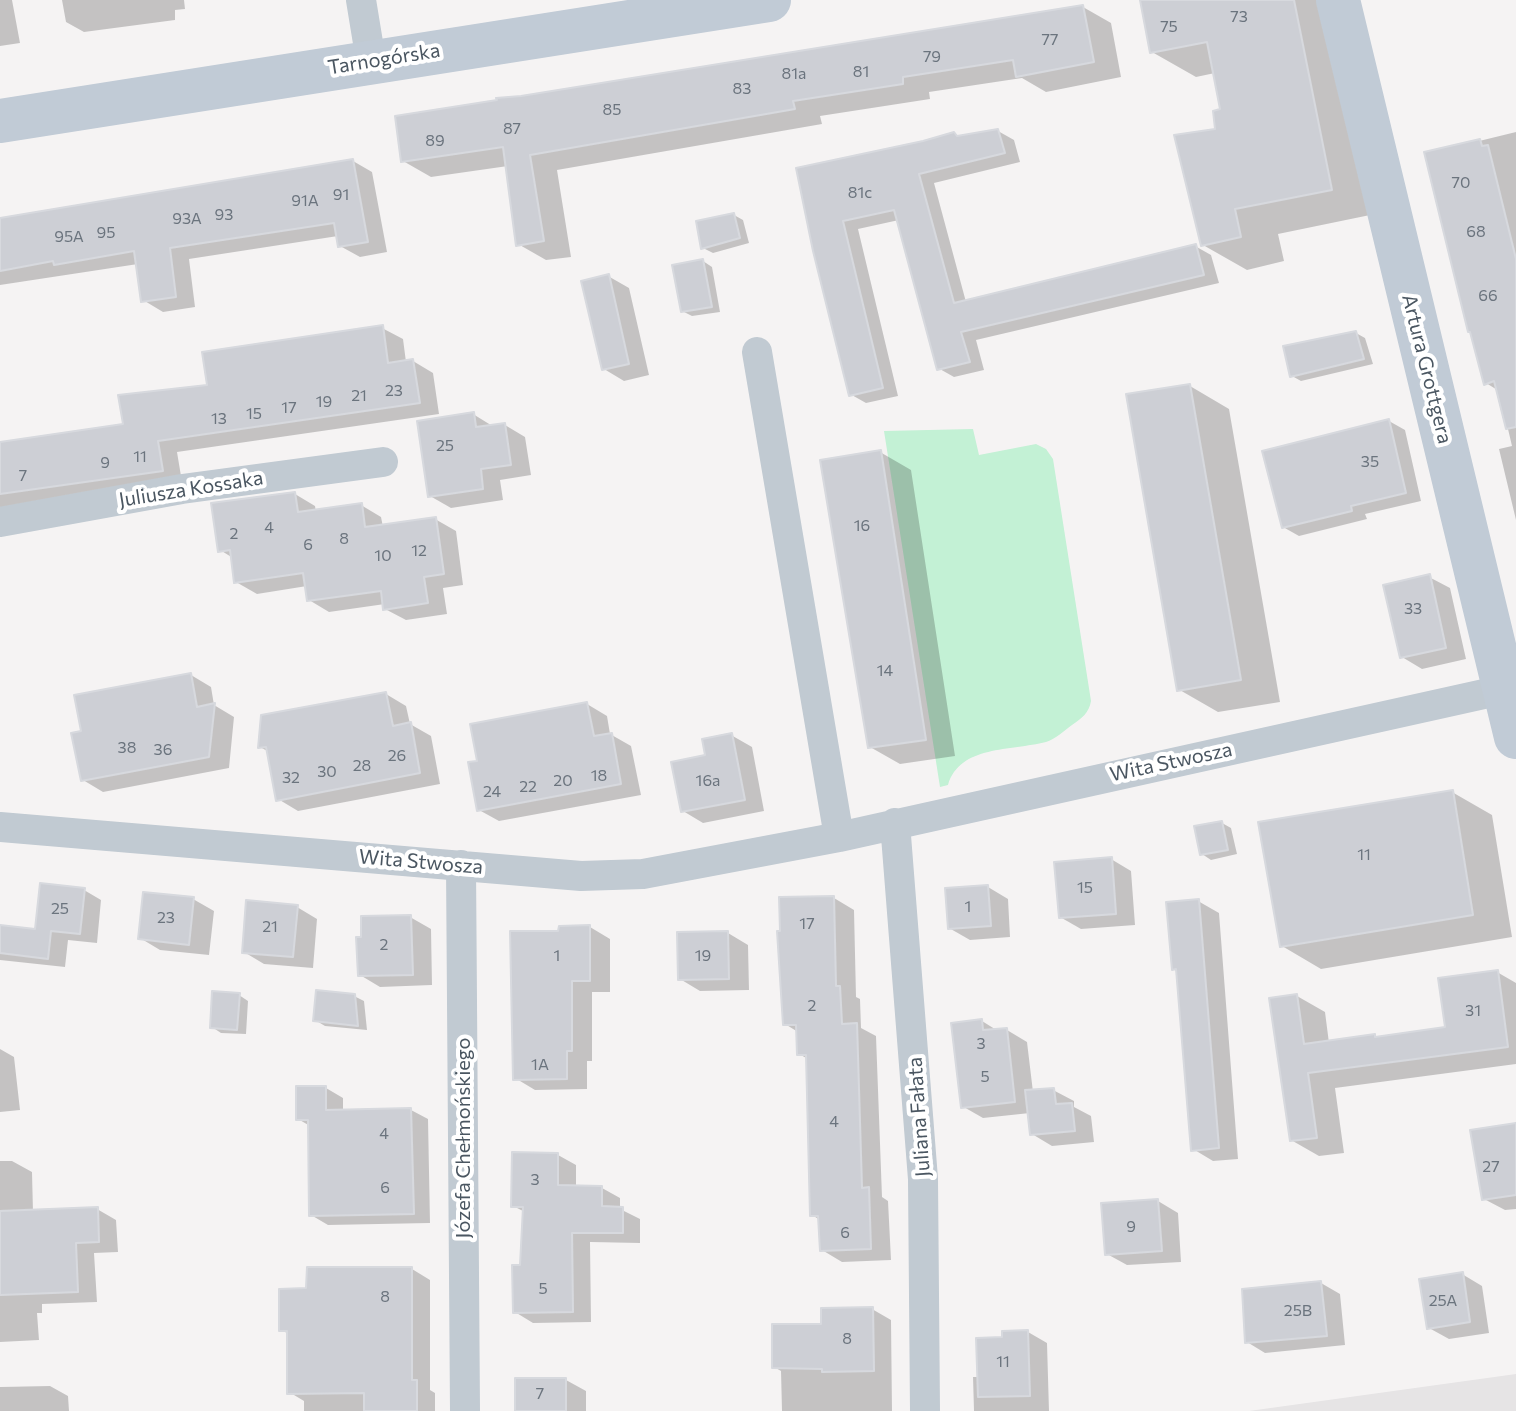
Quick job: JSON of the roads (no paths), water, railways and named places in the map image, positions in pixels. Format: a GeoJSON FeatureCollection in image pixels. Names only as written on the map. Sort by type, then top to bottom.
{"type":"FeatureCollection","features":[{"type":"Feature","properties":{"kind":"main road","name":"Tarnogórska"},"geometry":{"type":"LineString","coordinates":[[0,121],[769,0]]}},
{"type":"Feature","properties":{"kind":"main road","name":"Artura Grottgera"},"geometry":{"type":"LineString","coordinates":[[1338,0],[1510,687],[1516,737]]}},
{"type":"Feature","properties":{"kind":"street"},"geometry":{"type":"LineString","coordinates":[[361,0],[371,61]]}},
{"type":"Feature","properties":{"kind":"street"},"geometry":{"type":"LineString","coordinates":[[757,352],[839,837]]}},
{"type":"Feature","properties":{"kind":"street","name":"Juliusza Kossaka"},"geometry":{"type":"LineString","coordinates":[[0,522],[182,489],[383,462]]}},
{"type":"Feature","properties":{"kind":"street","name":"Wita Stwosza"},"geometry":{"type":"LineString","coordinates":[[0,827],[581,876],[643,874],[839,837],[1510,687]]}},
{"type":"Feature","properties":{"kind":"street","name":"Juliana Fałata"},"geometry":{"type":"LineString","coordinates":[[895,823],[923,1179],[925,1411]]}},
{"type":"Feature","properties":{"kind":"street","name":"Józefa Chełmońskiego"},"geometry":{"type":"LineString","coordinates":[[461,865],[465,1411]]}}]}
